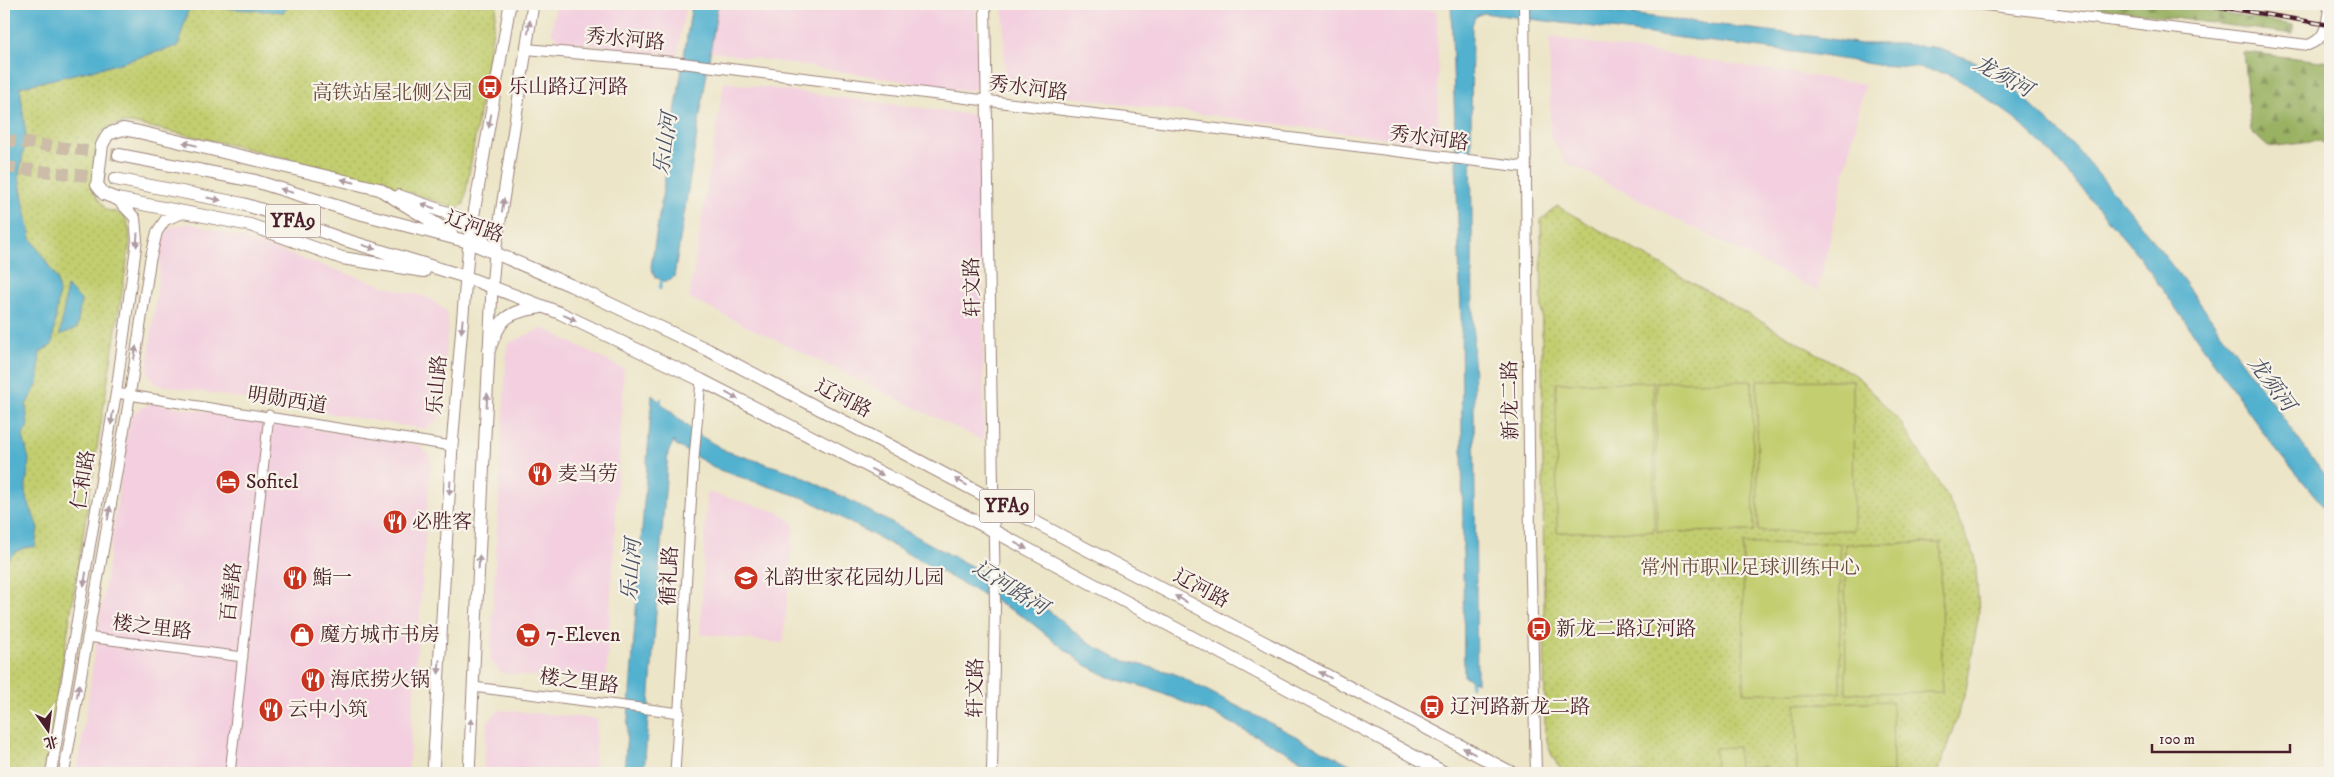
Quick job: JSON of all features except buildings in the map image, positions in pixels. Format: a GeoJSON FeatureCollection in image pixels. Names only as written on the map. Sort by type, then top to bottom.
{"type":"FeatureCollection","features":[{"type":"Feature","properties":{"kind":"main road","name":"乐山路"},"geometry":{"type":"LineString","coordinates":[[433,773],[452,446],[470,236],[510,4]]}},
{"type":"Feature","properties":{"kind":"main road"},"geometry":{"type":"LineString","coordinates":[[469,773],[492,288],[533,4]]}},
{"type":"Feature","properties":{"kind":"main road"},"geometry":{"type":"LineString","coordinates":[[466,277],[342,258],[250,225],[117,199],[104,194],[97,185],[102,145],[108,134],[123,130],[379,189],[417,214],[470,236]]}},
{"type":"Feature","properties":{"kind":"main road","name":"辽河路"},"geometry":{"type":"LineString","coordinates":[[119,155],[255,181],[355,212],[470,236],[496,253],[708,350],[1512,773]]}},
{"type":"Feature","properties":{"kind":"main road","name":"YFA9"},"geometry":{"type":"LineString","coordinates":[[115,179],[243,204],[342,239],[466,277],[542,306],[701,380],[994,531],[1445,773]]}},
{"type":"Feature","properties":{"kind":"main road"},"geometry":{"type":"LineString","coordinates":[[489,350],[496,328],[506,316],[518,310],[542,306]]}},
{"type":"Feature","properties":{"kind":"street","name":"轩文路"},"geometry":{"type":"LineString","coordinates":[[984,4],[994,499],[995,604],[992,773]]}},
{"type":"Feature","properties":{"kind":"street","name":"新龙二路"},"geometry":{"type":"LineString","coordinates":[[1524,4],[1525,166],[1536,773]]}},
{"type":"Feature","properties":{"kind":"street"},"geometry":{"type":"LineString","coordinates":[[1977,4],[2308,45],[2319,41],[2324,31],[2330,4]]}},
{"type":"Feature","properties":{"kind":"street","name":"秀水河路"},"geometry":{"type":"LineString","coordinates":[[526,49],[674,62],[1459,160],[1525,166]]}},
{"type":"Feature","properties":{"kind":"street","name":"仁和路"},"geometry":{"type":"LineString","coordinates":[[51,773],[116,393],[137,240],[136,218],[117,199]]}},
{"type":"Feature","properties":{"kind":"street","name":"仁和路"},"geometry":{"type":"LineString","coordinates":[[64,773],[150,261],[157,232],[165,220],[187,212]]}},
{"type":"Feature","properties":{"kind":"street","name":"循礼路"},"geometry":{"type":"LineString","coordinates":[[675,773],[696,423],[701,380]]}},
{"type":"Feature","properties":{"kind":"street","name":"明勋西道"},"geometry":{"type":"LineString","coordinates":[[116,393],[269,415],[452,446]]}},
{"type":"Feature","properties":{"kind":"street","name":"百善路"},"geometry":{"type":"LineString","coordinates":[[230,773],[269,415]]}},
{"type":"Feature","properties":{"kind":"street","name":"楼之里路"},"geometry":{"type":"LineString","coordinates":[[87,637],[242,657]]}},
{"type":"Feature","properties":{"kind":"street","name":"楼之里路"},"geometry":{"type":"LineString","coordinates":[[473,687],[680,713]]}},
{"type":"Feature","properties":{"kind":"shaded area"},"geometry":{"type":"Polygon","coordinates":[[[556,4],[686,4],[677,56],[558,40],[551,31],[556,4]]]}},
{"type":"Feature","properties":{"kind":"shaded area"},"geometry":{"type":"Polygon","coordinates":[[[718,4],[975,4],[978,83],[973,90],[961,90],[710,51],[718,4]]]}},
{"type":"Feature","properties":{"kind":"shaded area"},"geometry":{"type":"Polygon","coordinates":[[[1003,4],[1378,4],[1437,11],[1439,145],[1016,90],[1005,76],[1003,4]]]}},
{"type":"Feature","properties":{"kind":"shaded area"},"geometry":{"type":"Polygon","coordinates":[[[1550,37],[1865,84],[1818,291],[1566,162],[1550,135],[1550,37]]]}},
{"type":"Feature","properties":{"kind":"shaded area"},"geometry":{"type":"Polygon","coordinates":[[[724,82],[974,115],[981,128],[984,441],[689,298],[724,82]]]}},
{"type":"Feature","properties":{"kind":"shaded area"},"geometry":{"type":"Polygon","coordinates":[[[188,223],[229,234],[384,286],[429,298],[447,312],[448,329],[438,421],[424,429],[155,384],[147,371],[163,238],[171,227],[188,223]]]}},
{"type":"Feature","properties":{"kind":"shaded area"},"geometry":{"type":"Polygon","coordinates":[[[543,328],[624,369],[606,684],[502,673],[490,660],[507,344],[543,328]]]}},
{"type":"Feature","properties":{"kind":"shaded area"},"geometry":{"type":"Polygon","coordinates":[[[151,403],[419,445],[429,455],[431,462],[408,773],[77,773],[129,422],[135,412],[151,403]]]}},
{"type":"Feature","properties":{"kind":"shaded area","name":"礼韵世家花园幼儿园"},"geometry":{"type":"Polygon","coordinates":[[[707,492],[779,512],[794,523],[783,643],[700,634],[707,492]]]}},
{"type":"Feature","properties":{"kind":"shaded area"},"geometry":{"type":"Polygon","coordinates":[[[500,710],[597,719],[594,773],[483,773],[487,722],[500,710]]]}},
{"type":"Feature","properties":{"kind":"green space","name":"高铁站屋北侧公园"},"geometry":{"type":"Polygon","coordinates":[[[4,4],[497,4],[464,204],[456,208],[376,182],[295,160],[131,123],[114,125],[100,134],[93,191],[106,210],[116,212],[125,217],[129,228],[130,242],[45,773],[4,773],[4,4]]]}},
{"type":"Feature","properties":{"kind":"green space"},"geometry":{"type":"Polygon","coordinates":[[[2070,4],[2167,4],[2293,25],[2293,34],[2070,4]]]}},
{"type":"Feature","properties":{"kind":"green space"},"geometry":{"type":"Polygon","coordinates":[[[2243,52],[2330,62],[2330,147],[2320,141],[2268,147],[2251,131],[2243,52]]]}},
{"type":"Feature","properties":{"kind":"green space","name":"常州市职业足球训练中心"},"geometry":{"type":"Polygon","coordinates":[[[1557,206],[1857,376],[1901,423],[1948,498],[1975,556],[1979,613],[1966,690],[1938,773],[1566,773],[1554,760],[1545,732],[1541,220],[1557,206]]]}},
{"type":"Feature","properties":{"kind":"green space"},"geometry":{"type":"Polygon","coordinates":[[[1853,380],[1854,530],[1758,531],[1757,381],[1853,380]]]}},
{"type":"Feature","properties":{"kind":"green space"},"geometry":{"type":"Polygon","coordinates":[[[1752,381],[1754,531],[1657,532],[1656,382],[1752,381]]]}},
{"type":"Feature","properties":{"kind":"green space"},"geometry":{"type":"Polygon","coordinates":[[[1653,382],[1654,531],[1557,532],[1556,383],[1653,382]]]}},
{"type":"Feature","properties":{"kind":"green space"},"geometry":{"type":"Polygon","coordinates":[[[1840,543],[1840,693],[1744,693],[1743,544],[1840,543]]]}},
{"type":"Feature","properties":{"kind":"green space"},"geometry":{"type":"Polygon","coordinates":[[[1941,543],[1942,692],[1846,693],[1845,544],[1941,543]]]}},
{"type":"Feature","properties":{"kind":"green space"},"geometry":{"type":"Polygon","coordinates":[[[1892,701],[1893,773],[1797,773],[1796,704],[1892,701]]]}},
{"type":"Feature","properties":{"kind":"green space"},"geometry":{"type":"Polygon","coordinates":[[[1738,747],[1739,773],[1716,773],[1715,748],[1738,747]]]}},
{"type":"Feature","properties":{"kind":"green space"},"geometry":{"type":"Polygon","coordinates":[[[1765,766],[1765,773],[1742,773],[1742,767],[1765,766]]]}},
{"type":"Feature","properties":{"kind":"water"},"geometry":{"type":"Polygon","coordinates":[[[4,4],[190,4],[178,46],[113,65],[20,87],[26,138],[19,176],[22,194],[31,238],[57,279],[59,293],[52,345],[40,352],[38,383],[26,405],[28,425],[23,436],[29,460],[25,493],[38,528],[35,547],[15,552],[8,560],[4,569],[4,4]]]}},
{"type":"Feature","properties":{"kind":"water"},"geometry":{"type":"Polygon","coordinates":[[[218,4],[289,4],[284,12],[218,8],[218,4]]]}},
{"type":"Feature","properties":{"kind":"water"},"geometry":{"type":"Polygon","coordinates":[[[692,4],[718,4],[674,277],[666,282],[655,277],[651,267],[692,4]]]}},
{"type":"Feature","properties":{"kind":"water"},"geometry":{"type":"Polygon","coordinates":[[[1451,4],[1547,4],[1818,37],[1861,44],[1900,44],[1932,47],[1969,59],[1999,75],[2075,147],[2129,210],[2184,281],[2330,483],[2330,514],[2271,443],[2138,255],[2052,154],[2013,117],[1971,87],[1948,74],[1913,67],[1877,65],[1816,55],[1483,13],[1475,17],[1472,25],[1471,132],[1477,682],[1464,676],[1461,316],[1451,4]]]}},
{"type":"Feature","properties":{"kind":"water"},"geometry":{"type":"Polygon","coordinates":[[[67,286],[81,300],[77,328],[60,335],[67,286]]]}},
{"type":"Feature","properties":{"kind":"water","name":"辽河路河"},"geometry":{"type":"Polygon","coordinates":[[[652,395],[694,432],[726,451],[795,473],[849,500],[1039,603],[1090,644],[1118,659],[1173,673],[1367,773],[1327,773],[1216,715],[1148,688],[1109,677],[1082,663],[1024,617],[807,499],[719,470],[676,445],[674,441],[668,452],[644,773],[624,773],[652,395]]]}},
{"type":"Feature","properties":{"kind":"waterway","name":"乐山河"},"geometry":{"type":"LineString","coordinates":[[660,289],[662,278]]}},
{"type":"Feature","properties":{"kind":"waterway","name":"乐山河"},"geometry":{"type":"LineString","coordinates":[[660,405],[661,399]]}},
{"type":"Feature","properties":{"kind":"waterway"},"geometry":{"type":"LineString","coordinates":[[1471,678],[1471,686]]}},
{"type":"Feature","properties":{"kind":"tunnel"},"geometry":{"type":"LineString","coordinates":[[4,140],[119,155]]}},
{"type":"Feature","properties":{"kind":"tunnel"},"geometry":{"type":"LineString","coordinates":[[4,167],[115,179]]}},
{"type":"Feature","properties":{"kind":"railway"},"geometry":{"type":"LineString","coordinates":[[2202,4],[2330,25]]}},
{"type":"Feature","properties":{"kind":"place","name":"乐山路辽河路"},"geometry":{"type":"Point","coordinates":[490,87]}},
{"type":"Feature","properties":{"kind":"place","name":"麦当劳"},"geometry":{"type":"Point","coordinates":[540,474]}},
{"type":"Feature","properties":{"kind":"place","name":"Sofitel"},"geometry":{"type":"Point","coordinates":[228,482]}},
{"type":"Feature","properties":{"kind":"place","name":"必胜客"},"geometry":{"type":"Point","coordinates":[395,522]}},
{"type":"Feature","properties":{"kind":"place","name":"鮨一"},"geometry":{"type":"Point","coordinates":[295,578]}},
{"type":"Feature","properties":{"kind":"place","name":"礼韵世家花园幼儿园"},"geometry":{"type":"Point","coordinates":[746,578]}},
{"type":"Feature","properties":{"kind":"place","name":"新龙二路辽河路"},"geometry":{"type":"Point","coordinates":[1539,629]}},
{"type":"Feature","properties":{"kind":"place","name":"魔方城市书房"},"geometry":{"type":"Point","coordinates":[302,635]}},
{"type":"Feature","properties":{"kind":"place","name":"7-Eleven"},"geometry":{"type":"Point","coordinates":[528,635]}},
{"type":"Feature","properties":{"kind":"place","name":"海底捞火锅"},"geometry":{"type":"Point","coordinates":[313,680]}},
{"type":"Feature","properties":{"kind":"place","name":"辽河路新龙二路"},"geometry":{"type":"Point","coordinates":[1432,707]}},
{"type":"Feature","properties":{"kind":"place","name":"云中小筑"},"geometry":{"type":"Point","coordinates":[271,710]}},
{"type":"Feature","properties":{"kind":"water label","name":"龙须河"},"geometry":{"type":"Point","coordinates":[2003,77]}},
{"type":"Feature","properties":{"kind":"water label","name":"龙须河"},"geometry":{"type":"Point","coordinates":[2271,384]}}]}
